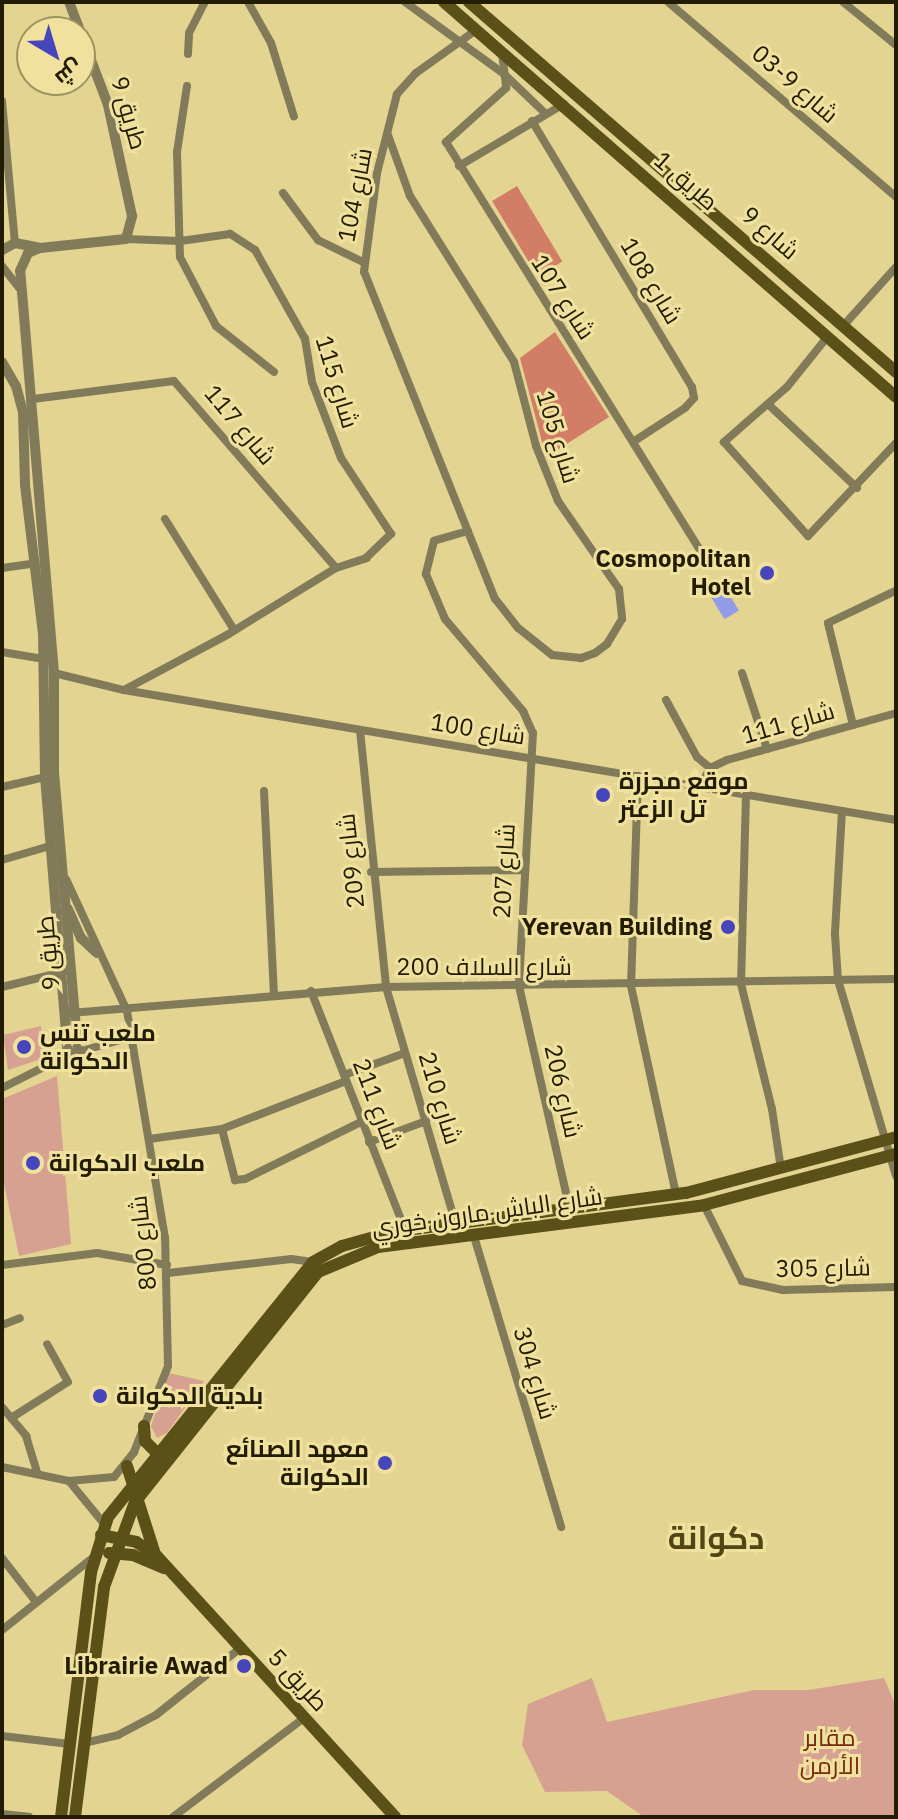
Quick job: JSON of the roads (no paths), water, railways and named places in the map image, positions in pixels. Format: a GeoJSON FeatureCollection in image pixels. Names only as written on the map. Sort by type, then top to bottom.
{"type":"FeatureCollection","features":[{"type":"Feature","properties":{"kind":"main road","name":"طريق 1"},"geometry":{"type":"LineString","coordinates":[[444,2],[829,335],[896,397]]}},
{"type":"Feature","properties":{"kind":"main road","name":"شارع 9"},"geometry":{"type":"LineString","coordinates":[[469,2],[896,372]]}},
{"type":"Feature","properties":{"kind":"main road"},"geometry":{"type":"LineString","coordinates":[[61,1817],[95,1555],[103,1530],[132,1484],[159,1455],[313,1262],[342,1246],[405,1230],[676,1194],[896,1137]]}},
{"type":"Feature","properties":{"kind":"main road","name":"شارع الباش مارون خوري"},"geometry":{"type":"LineString","coordinates":[[75,1817],[98,1624],[113,1553],[135,1502],[318,1272],[378,1247],[473,1231],[704,1205],[892,1155]]}},
{"type":"Feature","properties":{"kind":"main road"},"geometry":{"type":"LineString","coordinates":[[144,1426],[145,1441],[159,1455]]}},
{"type":"Feature","properties":{"kind":"main road"},"geometry":{"type":"LineString","coordinates":[[127,1466],[135,1502],[155,1554]]}},
{"type":"Feature","properties":{"kind":"main road"},"geometry":{"type":"LineString","coordinates":[[103,1530],[155,1554]]}},
{"type":"Feature","properties":{"kind":"main road","name":"طريق 5"},"geometry":{"type":"LineString","coordinates":[[155,1554],[395,1817]]}},
{"type":"Feature","properties":{"kind":"main road"},"geometry":{"type":"LineString","coordinates":[[95,1555],[133,1555],[170,1572]]}},
{"type":"Feature","properties":{"kind":"street","name":"طريق 9"},"geometry":{"type":"LineString","coordinates":[[69,2],[117,139],[131,202],[126,239]]}},
{"type":"Feature","properties":{"kind":"street"},"geometry":{"type":"LineString","coordinates":[[188,54],[189,33],[205,2]]}},
{"type":"Feature","properties":{"kind":"street"},"geometry":{"type":"LineString","coordinates":[[248,2],[271,43],[294,117]]}},
{"type":"Feature","properties":{"kind":"street"},"geometry":{"type":"LineString","coordinates":[[405,2],[504,74],[545,113]]}},
{"type":"Feature","properties":{"kind":"street","name":"شارع 9-03"},"geometry":{"type":"LineString","coordinates":[[668,2],[896,197]]}},
{"type":"Feature","properties":{"kind":"street"},"geometry":{"type":"LineString","coordinates":[[843,2],[896,45]]}},
{"type":"Feature","properties":{"kind":"street","name":"شارع 104"},"geometry":{"type":"LineString","coordinates":[[468,531],[372,299],[363,262],[393,104],[403,86],[476,30]]}},
{"type":"Feature","properties":{"kind":"street"},"geometry":{"type":"LineString","coordinates":[[501,51],[504,74]]}},
{"type":"Feature","properties":{"kind":"street"},"geometry":{"type":"LineString","coordinates":[[504,74],[531,76]]}},
{"type":"Feature","properties":{"kind":"street","name":"شارع 107"},"geometry":{"type":"LineString","coordinates":[[504,74],[504,90],[446,142],[702,553]]}},
{"type":"Feature","properties":{"kind":"street"},"geometry":{"type":"LineString","coordinates":[[187,86],[177,152],[180,257],[216,326],[274,372]]}},
{"type":"Feature","properties":{"kind":"street"},"geometry":{"type":"LineString","coordinates":[[2,101],[15,243]]}},
{"type":"Feature","properties":{"kind":"street"},"geometry":{"type":"LineString","coordinates":[[459,166],[564,104]]}},
{"type":"Feature","properties":{"kind":"street","name":"شارع 108"},"geometry":{"type":"LineString","coordinates":[[532,121],[692,387],[694,398],[685,408],[633,442]]}},
{"type":"Feature","properties":{"kind":"street","name":"شارع 105"},"geometry":{"type":"LineString","coordinates":[[388,135],[410,196],[508,349],[558,501],[619,589],[622,619],[616,632],[607,644],[581,658],[552,655],[539,647],[495,599],[468,531]]}},
{"type":"Feature","properties":{"kind":"street"},"geometry":{"type":"LineString","coordinates":[[283,193],[318,240],[363,262]]}},
{"type":"Feature","properties":{"kind":"street","name":"شارع 115"},"geometry":{"type":"LineString","coordinates":[[124,690],[234,630],[336,568],[366,558],[391,534],[335,444],[297,322],[269,270],[240,237],[204,235],[180,241],[126,239]]}},
{"type":"Feature","properties":{"kind":"street"},"geometry":{"type":"LineString","coordinates":[[2,250],[15,243],[40,248],[126,239]]}},
{"type":"Feature","properties":{"kind":"street","name":"9 طريق"},"geometry":{"type":"LineString","coordinates":[[40,248],[22,262],[23,296],[54,673],[65,971]]}},
{"type":"Feature","properties":{"kind":"street"},"geometry":{"type":"LineString","coordinates":[[2,266],[13,274],[23,296]]}},
{"type":"Feature","properties":{"kind":"street"},"geometry":{"type":"LineString","coordinates":[[844,325],[896,267]]}},
{"type":"Feature","properties":{"kind":"street"},"geometry":{"type":"LineString","coordinates":[[829,335],[769,405],[724,442],[808,536],[857,488],[896,443]]}},
{"type":"Feature","properties":{"kind":"street","name":"9 طريق"},"geometry":{"type":"LineString","coordinates":[[2,362],[21,403],[44,659],[45,777],[50,846],[73,1053]]}},
{"type":"Feature","properties":{"kind":"street","name":"شارع 117"},"geometry":{"type":"LineString","coordinates":[[33,399],[174,381],[336,568]]}},
{"type":"Feature","properties":{"kind":"street"},"geometry":{"type":"LineString","coordinates":[[769,405],[857,488]]}},
{"type":"Feature","properties":{"kind":"street"},"geometry":{"type":"LineString","coordinates":[[165,519],[234,630]]}},
{"type":"Feature","properties":{"kind":"street","name":"شارع 207"},"geometry":{"type":"LineString","coordinates":[[468,531],[434,541],[426,574],[445,619],[528,720],[533,733],[529,758],[519,986]]}},
{"type":"Feature","properties":{"kind":"street"},"geometry":{"type":"LineString","coordinates":[[2,568],[36,563]]}},
{"type":"Feature","properties":{"kind":"street"},"geometry":{"type":"LineString","coordinates":[[853,725],[828,623],[895,591]]}},
{"type":"Feature","properties":{"kind":"street"},"geometry":{"type":"LineString","coordinates":[[2,652],[44,659]]}},
{"type":"Feature","properties":{"kind":"street","name":"شارع 100"},"geometry":{"type":"LineString","coordinates":[[54,673],[124,690],[896,820]]}},
{"type":"Feature","properties":{"kind":"street"},"geometry":{"type":"LineString","coordinates":[[742,673],[767,749]]}},
{"type":"Feature","properties":{"kind":"street"},"geometry":{"type":"LineString","coordinates":[[666,700],[697,757],[710,768],[701,785]]}},
{"type":"Feature","properties":{"kind":"street","name":"شارع 111"},"geometry":{"type":"LineString","coordinates":[[710,768],[896,713]]}},
{"type":"Feature","properties":{"kind":"street","name":"شارع 209"},"geometry":{"type":"LineString","coordinates":[[360,730],[371,872],[386,987]]}},
{"type":"Feature","properties":{"kind":"street"},"geometry":{"type":"LineString","coordinates":[[638,776],[631,986],[676,1194]]}},
{"type":"Feature","properties":{"kind":"street"},"geometry":{"type":"LineString","coordinates":[[2,787],[45,777]]}},
{"type":"Feature","properties":{"kind":"street"},"geometry":{"type":"LineString","coordinates":[[264,791],[274,994]]}},
{"type":"Feature","properties":{"kind":"street"},"geometry":{"type":"LineString","coordinates":[[746,794],[741,984],[772,1109],[781,1169]]}},
{"type":"Feature","properties":{"kind":"street"},"geometry":{"type":"LineString","coordinates":[[842,811],[835,934],[838,980],[883,1141],[892,1155],[896,1176]]}},
{"type":"Feature","properties":{"kind":"street"},"geometry":{"type":"LineString","coordinates":[[2,860],[50,846]]}},
{"type":"Feature","properties":{"kind":"street","name":"800 شارع"},"geometry":{"type":"LineString","coordinates":[[62,870],[97,953],[127,1011],[168,1269],[168,1366],[127,1466]]}},
{"type":"Feature","properties":{"kind":"street"},"geometry":{"type":"LineString","coordinates":[[371,872],[524,870]]}},
{"type":"Feature","properties":{"kind":"street"},"geometry":{"type":"LineString","coordinates":[[64,898],[81,938],[97,953]]}},
{"type":"Feature","properties":{"kind":"street"},"geometry":{"type":"LineString","coordinates":[[2,987],[65,971]]}},
{"type":"Feature","properties":{"kind":"street","name":"200 شارع السلاف"},"geometry":{"type":"LineString","coordinates":[[69,1013],[127,1011],[274,994],[386,987],[631,986],[896,979]]}},
{"type":"Feature","properties":{"kind":"street","name":"شارع 206"},"geometry":{"type":"LineString","coordinates":[[519,986],[569,1206]]}},
{"type":"Feature","properties":{"kind":"street","name":"شارع 210"},"geometry":{"type":"LineString","coordinates":[[386,987],[455,1221]]}},
{"type":"Feature","properties":{"kind":"street","name":"شارع 211"},"geometry":{"type":"LineString","coordinates":[[311,991],[405,1230]]}},
{"type":"Feature","properties":{"kind":"street"},"geometry":{"type":"LineString","coordinates":[[2,1088],[73,1053],[131,1037]]}},
{"type":"Feature","properties":{"kind":"street"},"geometry":{"type":"LineString","coordinates":[[149,1139],[222,1129],[405,1053]]}},
{"type":"Feature","properties":{"kind":"street"},"geometry":{"type":"LineString","coordinates":[[369,1142],[426,1121]]}},
{"type":"Feature","properties":{"kind":"street"},"geometry":{"type":"LineString","coordinates":[[222,1129],[235,1180],[245,1179],[361,1122]]}},
{"type":"Feature","properties":{"kind":"street","name":"شارع 305"},"geometry":{"type":"LineString","coordinates":[[704,1205],[742,1281],[783,1290],[896,1287]]}},
{"type":"Feature","properties":{"kind":"street","name":"شارع 304"},"geometry":{"type":"LineString","coordinates":[[473,1231],[561,1527]]}},
{"type":"Feature","properties":{"kind":"street"},"geometry":{"type":"LineString","coordinates":[[2,1265],[97,1253],[168,1269],[277,1260],[313,1262]]}},
{"type":"Feature","properties":{"kind":"street"},"geometry":{"type":"LineString","coordinates":[[2,1325],[20,1318]]}},
{"type":"Feature","properties":{"kind":"street"},"geometry":{"type":"LineString","coordinates":[[11,1418],[68,1382],[47,1344]]}},
{"type":"Feature","properties":{"kind":"street"},"geometry":{"type":"LineString","coordinates":[[2,1407],[26,1436],[37,1473]]}},
{"type":"Feature","properties":{"kind":"street"},"geometry":{"type":"LineString","coordinates":[[2,1467],[69,1481],[104,1481],[127,1466]]}},
{"type":"Feature","properties":{"kind":"street"},"geometry":{"type":"LineString","coordinates":[[69,1481],[103,1530]]}},
{"type":"Feature","properties":{"kind":"street"},"geometry":{"type":"LineString","coordinates":[[2,1630],[95,1555]]}},
{"type":"Feature","properties":{"kind":"street"},"geometry":{"type":"LineString","coordinates":[[2,1558],[36,1602]]}},
{"type":"Feature","properties":{"kind":"street"},"geometry":{"type":"LineString","coordinates":[[84,1743],[118,1735],[156,1715],[239,1649]]}},
{"type":"Feature","properties":{"kind":"street"},"geometry":{"type":"LineString","coordinates":[[173,1817],[304,1718]]}},
{"type":"Feature","properties":{"kind":"street"},"geometry":{"type":"LineString","coordinates":[[2,1736],[70,1744]]}},
{"type":"Feature","properties":{"kind":"street"},"geometry":{"type":"LineString","coordinates":[[2,1814],[29,1817]]}},
{"type":"Feature","properties":{"kind":"water"},"geometry":{"type":"Polygon","coordinates":[[[723,584],[739,611],[724,619],[708,593],[723,584]]]}},
{"type":"Feature","properties":{"kind":"place","name":"Cosmopolitan Hotel"},"geometry":{"type":"Point","coordinates":[767,573]}},
{"type":"Feature","properties":{"kind":"place","name":"موقع مجزرة تل الزعتر"},"geometry":{"type":"Point","coordinates":[603,795]}},
{"type":"Feature","properties":{"kind":"place","name":"Yerevan Building"},"geometry":{"type":"Point","coordinates":[728,927]}},
{"type":"Feature","properties":{"kind":"place","name":"ملعب تنس الدكوانة"},"geometry":{"type":"Point","coordinates":[24,1047]}},
{"type":"Feature","properties":{"kind":"place","name":"ملعب الدكوانة"},"geometry":{"type":"Point","coordinates":[33,1163]}},
{"type":"Feature","properties":{"kind":"place","name":"بلدية الدكوانة"},"geometry":{"type":"Point","coordinates":[100,1396]}},
{"type":"Feature","properties":{"kind":"place","name":"معهد الصنائع الدكوانة"},"geometry":{"type":"Point","coordinates":[385,1463]}},
{"type":"Feature","properties":{"kind":"place","name":"Librairie Awad"},"geometry":{"type":"Point","coordinates":[244,1666]}},
{"type":"Feature","properties":{"kind":"district","name":"دكوانة"},"geometry":{"type":"Point","coordinates":[716,1537]}},
{"type":"Feature","properties":{"kind":"park label","name":"مقابر الأرمن"},"geometry":{"type":"Point","coordinates":[830,1752]}}]}
